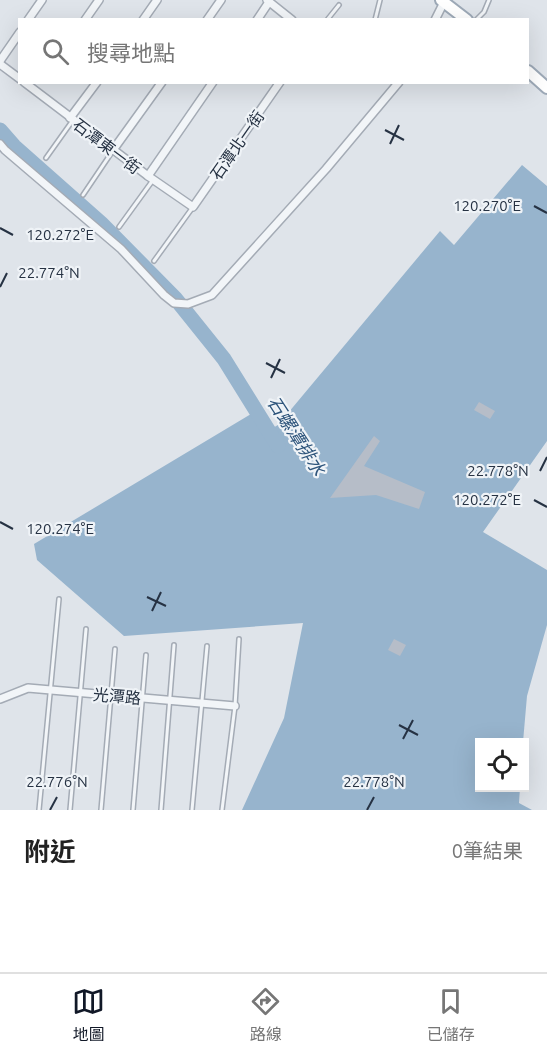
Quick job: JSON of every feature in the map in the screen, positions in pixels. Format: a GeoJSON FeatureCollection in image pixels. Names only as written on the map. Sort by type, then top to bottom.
{"type":"FeatureCollection","features":[{"type":"Feature","properties":{"kind":"main road"},"geometry":{"type":"LineString","coordinates":[[443,1],[464,18]]}},
{"type":"Feature","properties":{"kind":"main road"},"geometry":{"type":"LineString","coordinates":[[529,72],[547,88]]}},
{"type":"Feature","properties":{"kind":"street"},"geometry":{"type":"LineString","coordinates":[[29,18],[42,0]]}},
{"type":"Feature","properties":{"kind":"street"},"geometry":{"type":"LineString","coordinates":[[86,18],[99,0]]}},
{"type":"Feature","properties":{"kind":"street"},"geometry":{"type":"LineString","coordinates":[[144,18],[157,0]]}},
{"type":"Feature","properties":{"kind":"street"},"geometry":{"type":"LineString","coordinates":[[208,18],[221,0]]}},
{"type":"Feature","properties":{"kind":"street"},"geometry":{"type":"LineString","coordinates":[[436,18],[443,1]]}},
{"type":"Feature","properties":{"kind":"street"},"geometry":{"type":"LineString","coordinates":[[259,18],[273,2],[290,18]]}},
{"type":"Feature","properties":{"kind":"street"},"geometry":{"type":"LineString","coordinates":[[18,35],[0,62],[18,77]]}},
{"type":"Feature","properties":{"kind":"street","name":"石潭東一街"},"geometry":{"type":"LineString","coordinates":[[26,84],[150,178],[193,207]]}},
{"type":"Feature","properties":{"kind":"street"},"geometry":{"type":"LineString","coordinates":[[34,91],[39,84]]}},
{"type":"Feature","properties":{"kind":"street"},"geometry":{"type":"LineString","coordinates":[[72,119],[96,84]]}},
{"type":"Feature","properties":{"kind":"street"},"geometry":{"type":"LineString","coordinates":[[113,150],[161,84]]}},
{"type":"Feature","properties":{"kind":"street"},"geometry":{"type":"LineString","coordinates":[[150,178],[212,84]]}},
{"type":"Feature","properties":{"kind":"street","name":"石潭北一街"},"geometry":{"type":"LineString","coordinates":[[193,207],[279,84]]}},
{"type":"Feature","properties":{"kind":"street"},"geometry":{"type":"LineString","coordinates":[[0,144],[121,249],[164,296],[174,303],[188,304],[212,295],[326,169],[397,84]]}},
{"type":"Feature","properties":{"kind":"street","name":"光潭路"},"geometry":{"type":"LineString","coordinates":[[0,699],[28,688],[235,706]]}},
{"type":"Feature","properties":{"kind":"lane"},"geometry":{"type":"LineString","coordinates":[[376,18],[380,0]]}},
{"type":"Feature","properties":{"kind":"lane"},"geometry":{"type":"LineString","coordinates":[[478,18],[484,12],[489,0]]}},
{"type":"Feature","properties":{"kind":"lane"},"geometry":{"type":"LineString","coordinates":[[329,18],[339,5]]}},
{"type":"Feature","properties":{"kind":"lane"},"geometry":{"type":"LineString","coordinates":[[46,158],[72,119]]}},
{"type":"Feature","properties":{"kind":"lane"},"geometry":{"type":"LineString","coordinates":[[83,195],[113,150]]}},
{"type":"Feature","properties":{"kind":"lane"},"geometry":{"type":"LineString","coordinates":[[119,227],[150,178]]}},
{"type":"Feature","properties":{"kind":"lane"},"geometry":{"type":"LineString","coordinates":[[154,261],[193,207]]}},
{"type":"Feature","properties":{"kind":"lane"},"geometry":{"type":"LineString","coordinates":[[39,810],[59,599]]}},
{"type":"Feature","properties":{"kind":"lane"},"geometry":{"type":"LineString","coordinates":[[70,810],[87,629]]}},
{"type":"Feature","properties":{"kind":"lane"},"geometry":{"type":"LineString","coordinates":[[222,810],[235,706],[239,639]]}},
{"type":"Feature","properties":{"kind":"lane"},"geometry":{"type":"LineString","coordinates":[[161,810],[174,645]]}},
{"type":"Feature","properties":{"kind":"lane"},"geometry":{"type":"LineString","coordinates":[[192,810],[207,646]]}},
{"type":"Feature","properties":{"kind":"lane"},"geometry":{"type":"LineString","coordinates":[[101,810],[115,649]]}},
{"type":"Feature","properties":{"kind":"lane"},"geometry":{"type":"LineString","coordinates":[[133,810],[146,655]]}},
{"type":"Feature","properties":{"kind":"water"},"geometry":{"type":"Polygon","coordinates":[[[522,165],[547,186],[547,441],[483,532],[547,570],[547,625],[527,696],[523,738],[475,738],[475,792],[520,792],[519,803],[532,810],[242,810],[284,718],[303,623],[124,636],[37,560],[34,544],[251,414],[264,433],[278,425],[440,231],[454,245],[522,165]]]}},
{"type":"Feature","properties":{"kind":"building"},"geometry":{"type":"Polygon","coordinates":[[[479,402],[495,411],[490,419],[474,410],[479,402]]]}},
{"type":"Feature","properties":{"kind":"building"},"geometry":{"type":"Polygon","coordinates":[[[374,436],[380,441],[364,466],[425,492],[419,509],[376,495],[330,498],[374,436]]]}},
{"type":"Feature","properties":{"kind":"building"},"geometry":{"type":"Polygon","coordinates":[[[394,639],[406,645],[400,656],[388,650],[394,639]]]}},
{"type":"Feature","properties":{"kind":"waterway","name":"石螺潭排水"},"geometry":{"type":"LineString","coordinates":[[0,130],[14,146],[101,223],[175,298],[224,359],[278,446]]}}]}
